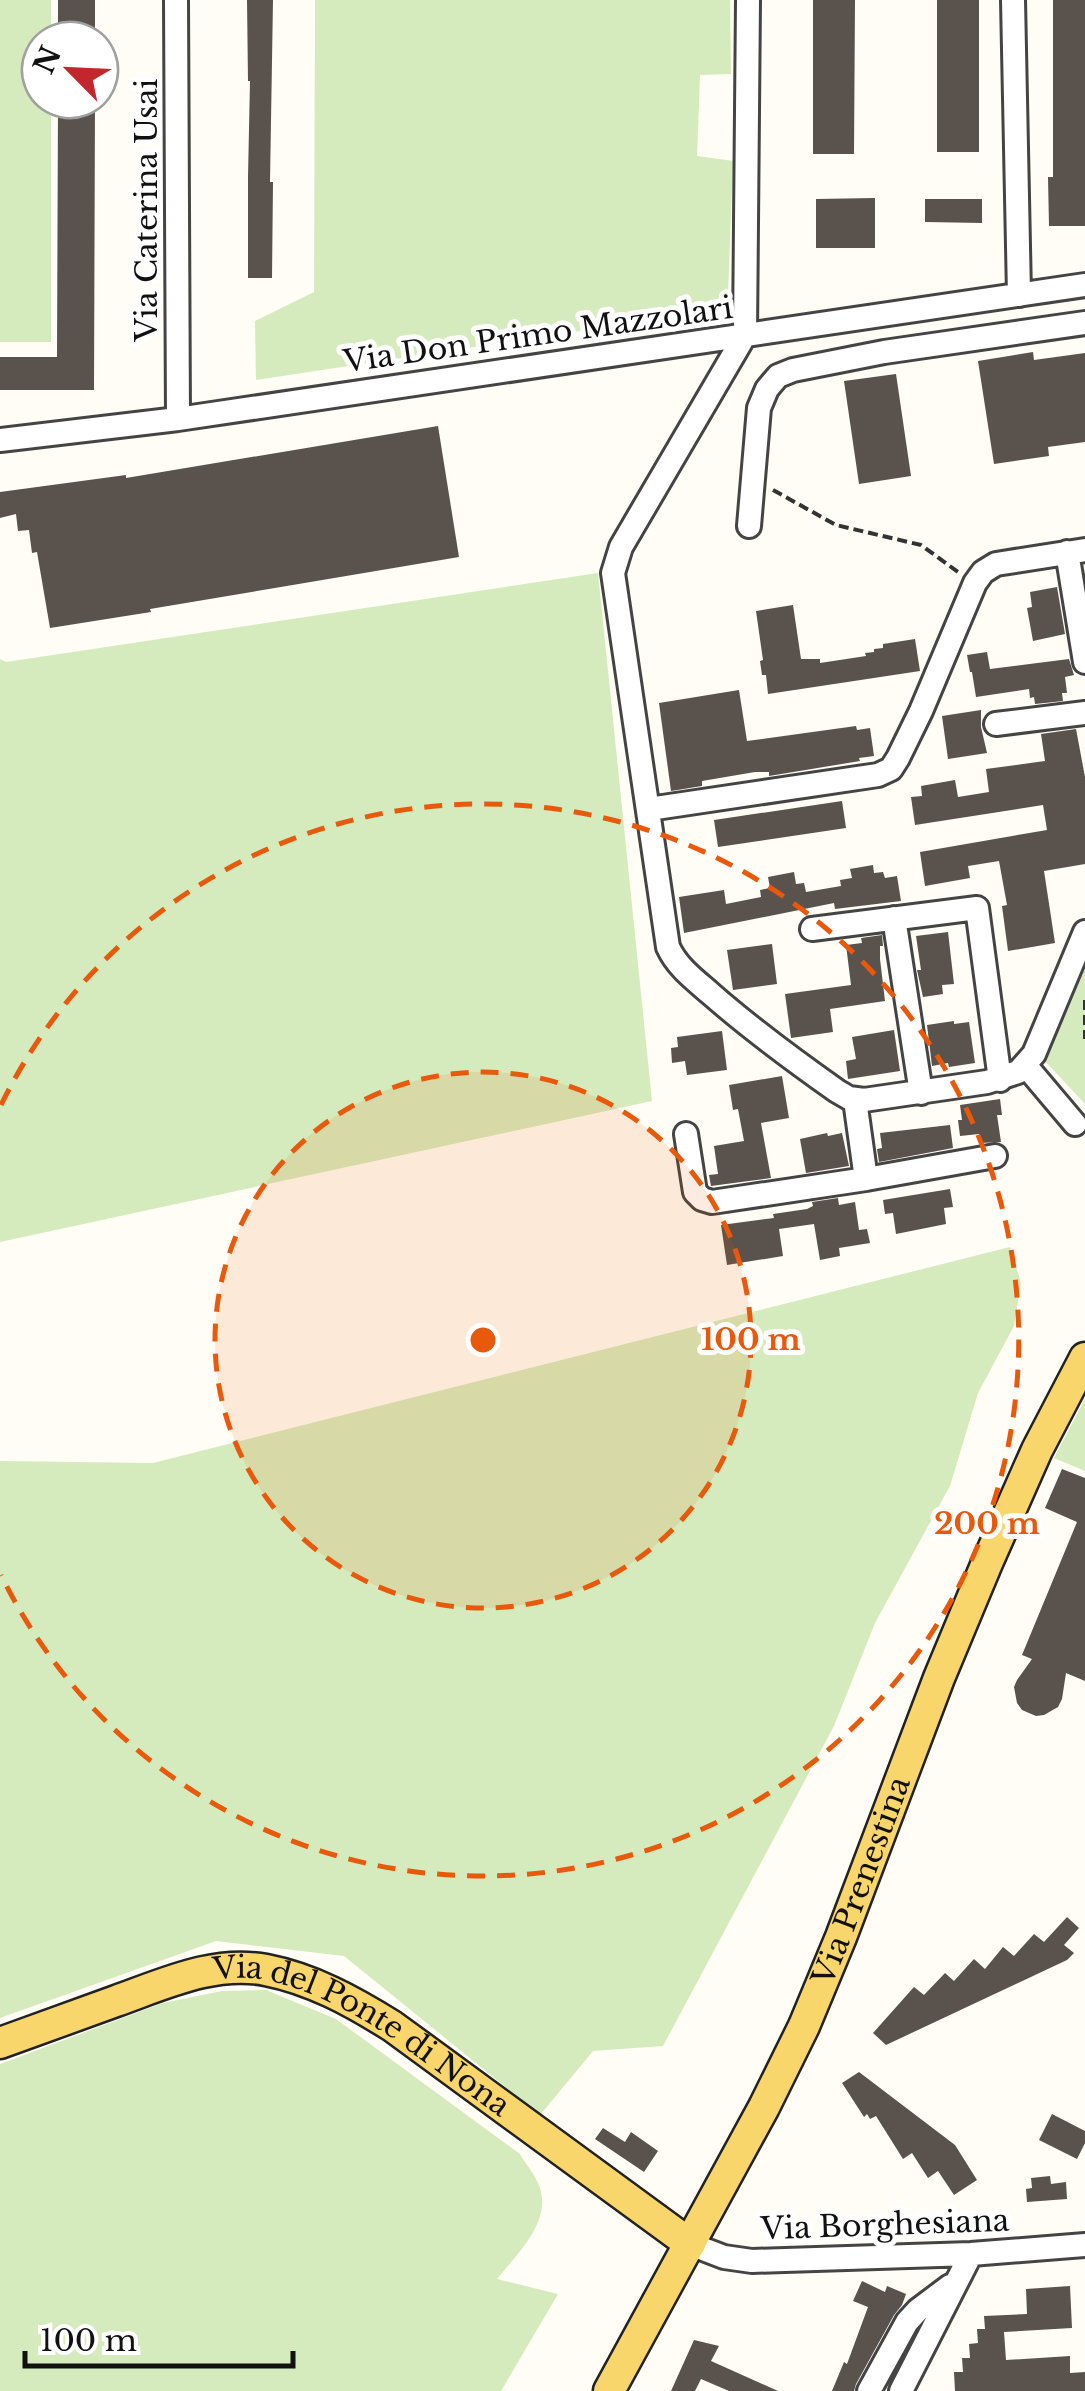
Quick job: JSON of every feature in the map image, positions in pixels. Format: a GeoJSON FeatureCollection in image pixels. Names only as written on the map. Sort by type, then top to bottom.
{"type":"FeatureCollection","features":[{"type":"Feature","properties":{"kind":"main road","name":"Via Prenestina"},"geometry":{"type":"LineString","coordinates":[[609,2391],[804,2026],[986,1563],[1028,1469],[1085,1358]]}},
{"type":"Feature","properties":{"kind":"main road","name":"Via del Ponte di Nona"},"geometry":{"type":"LineString","coordinates":[[0,2043],[190,1974],[226,1968],[262,1969],[308,1981],[392,2026],[690,2244]]}},
{"type":"Feature","properties":{"kind":"street","name":"Via Caterina Usai"},"geometry":{"type":"LineString","coordinates":[[176,0],[178,419]]}},
{"type":"Feature","properties":{"kind":"street"},"geometry":{"type":"LineString","coordinates":[[748,0],[745,335],[621,546],[612,578],[665,934],[676,961],[757,1032],[836,1092],[855,1100],[872,1100],[1000,1080],[1026,1066],[1085,932]]}},
{"type":"Feature","properties":{"kind":"street"},"geometry":{"type":"LineString","coordinates":[[1013,0],[1019,295]]}},
{"type":"Feature","properties":{"kind":"street","name":"Via Don Primo Mazzolari"},"geometry":{"type":"LineString","coordinates":[[0,440],[178,419],[1085,285]]}},
{"type":"Feature","properties":{"kind":"street"},"geometry":{"type":"LineString","coordinates":[[749,526],[760,408],[772,381],[786,372],[884,352],[1085,323]]}},
{"type":"Feature","properties":{"kind":"street"},"geometry":{"type":"LineString","coordinates":[[649,809],[887,772],[916,724],[975,583],[996,564],[1076,551],[1085,662]]}},
{"type":"Feature","properties":{"kind":"street"},"geometry":{"type":"LineString","coordinates":[[996,724],[1085,713]]}},
{"type":"Feature","properties":{"kind":"street"},"geometry":{"type":"LineString","coordinates":[[812,929],[978,908],[1000,1080]]}},
{"type":"Feature","properties":{"kind":"street"},"geometry":{"type":"LineString","coordinates":[[894,918],[921,1093]]}},
{"type":"Feature","properties":{"kind":"street"},"geometry":{"type":"LineString","coordinates":[[1026,1066],[1075,1124]]}},
{"type":"Feature","properties":{"kind":"street"},"geometry":{"type":"LineString","coordinates":[[855,1100],[866,1179]]}},
{"type":"Feature","properties":{"kind":"street"},"geometry":{"type":"LineString","coordinates":[[686,1134],[695,1192],[707,1201],[718,1202],[995,1156]]}},
{"type":"Feature","properties":{"kind":"street","name":"Via Borghesiana"},"geometry":{"type":"LineString","coordinates":[[690,2244],[745,2261],[1085,2246]]}},
{"type":"Feature","properties":{"kind":"street"},"geometry":{"type":"LineString","coordinates":[[902,2391],[971,2254]]}},
{"type":"Feature","properties":{"kind":"street"},"geometry":{"type":"LineString","coordinates":[[870,2391],[908,2322],[957,2281]]}},
{"type":"Feature","properties":{"kind":"path"},"geometry":{"type":"LineString","coordinates":[[752,479],[836,525],[921,546],[975,583]]}},
{"type":"Feature","properties":{"kind":"path"},"geometry":{"type":"LineString","coordinates":[[1085,1000],[1085,1040]]}},
{"type":"Feature","properties":{"kind":"green space"},"geometry":{"type":"Polygon","coordinates":[[[0,0],[51,0],[51,20],[20,20],[20,120],[51,120],[51,342],[0,342],[0,0]]]}},
{"type":"Feature","properties":{"kind":"green space"},"geometry":{"type":"Polygon","coordinates":[[[315,0],[730,0],[731,74],[700,75],[697,156],[733,161],[728,294],[699,313],[256,380],[255,321],[314,292],[315,0]]]}},
{"type":"Feature","properties":{"kind":"green space"},"geometry":{"type":"Polygon","coordinates":[[[598,573],[652,1101],[0,1242],[0,659],[6,662],[598,573]]]}},
{"type":"Feature","properties":{"kind":"green space"},"geometry":{"type":"Polygon","coordinates":[[[1085,966],[1085,1104],[1044,1060],[1085,966]]]}},
{"type":"Feature","properties":{"kind":"green space"},"geometry":{"type":"Polygon","coordinates":[[[1010,1247],[1021,1283],[1014,1326],[978,1393],[950,1486],[875,1623],[834,1726],[663,2046],[593,2051],[540,2115],[344,1956],[216,1941],[0,2018],[0,1461],[153,1463],[1010,1247]]]}},
{"type":"Feature","properties":{"kind":"green space"},"geometry":{"type":"Polygon","coordinates":[[[1085,1399],[1085,1471],[1054,1458],[1085,1399]]]}},
{"type":"Feature","properties":{"kind":"green space"},"geometry":{"type":"Polygon","coordinates":[[[266,1990],[336,2019],[520,2154],[533,2174],[542,2195],[538,2221],[497,2279],[558,2294],[501,2391],[0,2391],[0,2064],[163,2003],[222,1991],[266,1990]]]}},
{"type":"Feature","properties":{"kind":"building"},"geometry":{"type":"Polygon","coordinates":[[[58,0],[95,0],[95,20],[58,20],[58,0]]]}},
{"type":"Feature","properties":{"kind":"building"},"geometry":{"type":"Polygon","coordinates":[[[247,0],[273,0],[272,278],[248,278],[247,0]]]}},
{"type":"Feature","properties":{"kind":"building"},"geometry":{"type":"Polygon","coordinates":[[[813,0],[855,0],[854,154],[813,154],[813,0]]]}},
{"type":"Feature","properties":{"kind":"building"},"geometry":{"type":"Polygon","coordinates":[[[937,0],[979,0],[979,152],[937,152],[937,0]]]}},
{"type":"Feature","properties":{"kind":"building"},"geometry":{"type":"Polygon","coordinates":[[[1053,0],[1085,0],[1085,226],[1049,226],[1048,177],[1053,177],[1053,0]]]}},
{"type":"Feature","properties":{"kind":"building"},"geometry":{"type":"Polygon","coordinates":[[[58,120],[95,120],[94,390],[0,390],[0,357],[57,357],[58,120]]]}},
{"type":"Feature","properties":{"kind":"building"},"geometry":{"type":"Polygon","coordinates":[[[875,198],[875,248],[816,248],[816,199],[875,198]]]}},
{"type":"Feature","properties":{"kind":"building"},"geometry":{"type":"Polygon","coordinates":[[[925,199],[982,199],[982,223],[925,222],[925,199]]]}},
{"type":"Feature","properties":{"kind":"building"},"geometry":{"type":"Polygon","coordinates":[[[1033,352],[1034,360],[1085,353],[1085,442],[1048,447],[1049,456],[994,464],[978,361],[1033,352]]]}},
{"type":"Feature","properties":{"kind":"building"},"geometry":{"type":"Polygon","coordinates":[[[896,374],[911,476],[859,484],[844,381],[896,374]]]}},
{"type":"Feature","properties":{"kind":"building"},"geometry":{"type":"Polygon","coordinates":[[[438,426],[459,557],[50,628],[37,552],[32,553],[29,530],[18,531],[16,514],[0,518],[0,492],[126,478],[438,426]]]}},
{"type":"Feature","properties":{"kind":"building"},"geometry":{"type":"Polygon","coordinates":[[[1057,587],[1065,634],[1033,641],[1027,608],[1032,607],[1030,592],[1057,587]]]}},
{"type":"Feature","properties":{"kind":"building"},"geometry":{"type":"Polygon","coordinates":[[[793,605],[801,659],[820,659],[820,663],[866,656],[865,653],[883,648],[883,644],[915,639],[920,671],[768,694],[766,675],[762,675],[756,611],[793,605]]]}},
{"type":"Feature","properties":{"kind":"building"},"geometry":{"type":"Polygon","coordinates":[[[987,652],[990,669],[1069,659],[1074,675],[1065,677],[1067,693],[1062,693],[1063,701],[1035,704],[1029,689],[976,697],[967,655],[987,652]]]}},
{"type":"Feature","properties":{"kind":"building"},"geometry":{"type":"Polygon","coordinates":[[[739,690],[747,741],[856,726],[857,730],[870,728],[874,756],[769,776],[769,772],[755,772],[702,781],[702,786],[671,791],[659,703],[739,690]]]}},
{"type":"Feature","properties":{"kind":"building"},"geometry":{"type":"Polygon","coordinates":[[[981,710],[987,753],[948,759],[942,716],[981,710]]]}},
{"type":"Feature","properties":{"kind":"building"},"geometry":{"type":"Polygon","coordinates":[[[1076,729],[1085,777],[1085,864],[1044,871],[1055,943],[1008,951],[1002,906],[1007,905],[999,861],[968,866],[970,878],[925,886],[920,852],[1047,830],[1043,805],[915,825],[911,797],[922,796],[921,786],[955,780],[958,797],[989,792],[986,769],[1045,761],[1041,734],[1076,729]]]}},
{"type":"Feature","properties":{"kind":"building"},"geometry":{"type":"Polygon","coordinates":[[[842,801],[846,828],[718,847],[714,820],[842,801]]]}},
{"type":"Feature","properties":{"kind":"building"},"geometry":{"type":"Polygon","coordinates":[[[873,865],[874,873],[883,872],[885,878],[897,876],[901,901],[835,909],[834,903],[684,933],[679,897],[724,890],[726,904],[761,897],[760,890],[770,888],[768,877],[794,872],[796,884],[804,883],[806,892],[841,886],[840,880],[852,878],[850,869],[873,865]]]}},
{"type":"Feature","properties":{"kind":"building"},"geometry":{"type":"Polygon","coordinates":[[[948,932],[954,984],[942,985],[943,994],[923,997],[916,936],[948,932]]]}},
{"type":"Feature","properties":{"kind":"building"},"geometry":{"type":"Polygon","coordinates":[[[882,935],[880,959],[885,1001],[830,1009],[833,1032],[791,1038],[785,994],[851,985],[846,945],[882,935]]]}},
{"type":"Feature","properties":{"kind":"building"},"geometry":{"type":"Polygon","coordinates":[[[772,944],[777,984],[733,990],[727,950],[772,944]]]}},
{"type":"Feature","properties":{"kind":"building"},"geometry":{"type":"Polygon","coordinates":[[[969,1022],[975,1063],[932,1066],[927,1025],[969,1022]]]}},
{"type":"Feature","properties":{"kind":"building"},"geometry":{"type":"Polygon","coordinates":[[[894,1030],[900,1071],[848,1079],[846,1061],[856,1059],[852,1037],[894,1030]]]}},
{"type":"Feature","properties":{"kind":"building"},"geometry":{"type":"Polygon","coordinates":[[[722,1031],[727,1070],[687,1075],[685,1061],[672,1063],[671,1048],[678,1047],[677,1037],[722,1031]]]}},
{"type":"Feature","properties":{"kind":"building"},"geometry":{"type":"Polygon","coordinates":[[[782,1076],[789,1118],[761,1123],[771,1178],[711,1186],[709,1175],[718,1174],[714,1146],[744,1141],[729,1085],[782,1076]]]}},
{"type":"Feature","properties":{"kind":"building"},"geometry":{"type":"Polygon","coordinates":[[[1000,1099],[1002,1115],[997,1115],[1001,1142],[980,1143],[979,1134],[960,1136],[960,1105],[1000,1099]]]}},
{"type":"Feature","properties":{"kind":"building"},"geometry":{"type":"Polygon","coordinates":[[[950,1125],[953,1148],[879,1162],[880,1133],[950,1125]]]}},
{"type":"Feature","properties":{"kind":"building"},"geometry":{"type":"Polygon","coordinates":[[[842,1133],[849,1166],[806,1173],[800,1139],[842,1133]]]}},
{"type":"Feature","properties":{"kind":"building"},"geometry":{"type":"Polygon","coordinates":[[[950,1189],[953,1207],[944,1208],[946,1224],[896,1234],[893,1213],[885,1214],[883,1200],[950,1189]]]}},
{"type":"Feature","properties":{"kind":"building"},"geometry":{"type":"Polygon","coordinates":[[[838,1198],[839,1205],[855,1202],[859,1230],[867,1229],[870,1243],[839,1248],[840,1256],[820,1260],[814,1224],[779,1229],[783,1256],[727,1265],[721,1225],[774,1218],[773,1214],[807,1209],[813,1206],[812,1202],[838,1198]]]}},
{"type":"Feature","properties":{"kind":"building"},"geometry":{"type":"Polygon","coordinates":[[[1062,1469],[1085,1478],[1085,1681],[1066,1673],[1058,1707],[1036,1716],[1022,1710],[1014,1687],[1032,1659],[1022,1655],[1077,1522],[1045,1508],[1062,1469]]]}},
{"type":"Feature","properties":{"kind":"building"},"geometry":{"type":"Polygon","coordinates":[[[1067,1917],[1079,1928],[1064,1945],[1074,1953],[1067,1960],[886,2045],[873,2033],[914,1987],[924,1995],[945,1973],[954,1981],[974,1959],[985,1969],[1003,1947],[1014,1956],[1034,1934],[1044,1942],[1067,1917]]]}},
{"type":"Feature","properties":{"kind":"building"},"geometry":{"type":"Polygon","coordinates":[[[859,2072],[955,2145],[977,2180],[954,2195],[938,2171],[928,2178],[912,2153],[903,2159],[876,2116],[864,2117],[842,2083],[859,2072]]]}},
{"type":"Feature","properties":{"kind":"building"},"geometry":{"type":"Polygon","coordinates":[[[1052,2114],[1085,2131],[1085,2143],[1077,2159],[1039,2140],[1052,2114]]]}},
{"type":"Feature","properties":{"kind":"building"},"geometry":{"type":"Polygon","coordinates":[[[603,2128],[625,2142],[631,2132],[658,2151],[644,2172],[595,2139],[603,2128]]]}},
{"type":"Feature","properties":{"kind":"building"},"geometry":{"type":"Polygon","coordinates":[[[1050,2176],[1051,2184],[1066,2182],[1067,2199],[1027,2202],[1026,2189],[1032,2188],[1031,2178],[1050,2176]]]}},
{"type":"Feature","properties":{"kind":"building"},"geometry":{"type":"Polygon","coordinates":[[[862,2281],[885,2292],[887,2286],[906,2294],[854,2391],[832,2391],[844,2362],[847,2364],[868,2307],[853,2301],[862,2281]]]}},
{"type":"Feature","properties":{"kind":"building"},"geometry":{"type":"Polygon","coordinates":[[[1070,2286],[1072,2328],[1004,2332],[1006,2360],[1070,2356],[1070,2373],[1085,2372],[1085,2391],[955,2391],[954,2372],[963,2372],[962,2358],[970,2358],[969,2344],[978,2343],[977,2329],[985,2329],[984,2316],[1027,2314],[1026,2289],[1070,2286]]]}},
{"type":"Feature","properties":{"kind":"building"},"geometry":{"type":"Polygon","coordinates":[[[694,2340],[719,2346],[711,2361],[778,2391],[729,2391],[701,2379],[695,2391],[671,2391],[694,2340]]]}}]}
